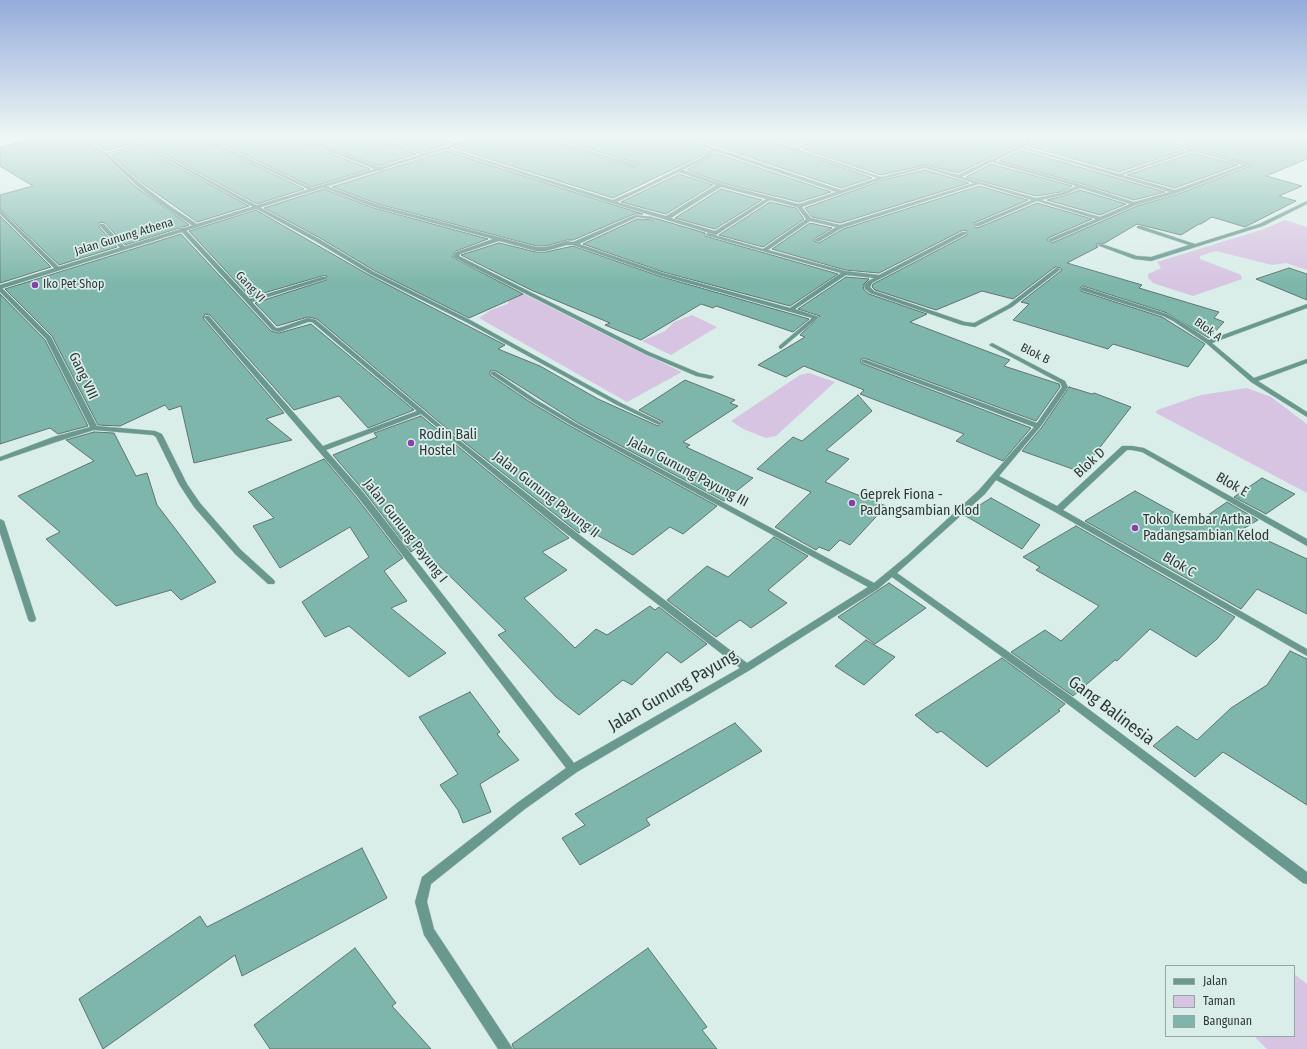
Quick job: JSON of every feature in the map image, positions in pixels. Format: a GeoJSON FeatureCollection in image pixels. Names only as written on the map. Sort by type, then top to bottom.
{"type":"FeatureCollection","features":[{"type":"Feature","properties":{"kind":"street"},"geometry":{"type":"LineString","coordinates":[[141,186],[150,194],[195,225]]}},
{"type":"Feature","properties":{"kind":"street"},"geometry":{"type":"LineString","coordinates":[[219,186],[372,273],[470,322],[619,404],[659,423]]}},
{"type":"Feature","properties":{"kind":"street"},"geometry":{"type":"LineString","coordinates":[[305,186],[314,190]]}},
{"type":"Feature","properties":{"kind":"street","name":"Jalan Gunung Athena"},"geometry":{"type":"LineString","coordinates":[[0,288],[182,229],[331,186]]}},
{"type":"Feature","properties":{"kind":"street"},"geometry":{"type":"LineString","coordinates":[[563,186],[716,232],[770,198]]}},
{"type":"Feature","properties":{"kind":"street"},"geometry":{"type":"LineString","coordinates":[[613,202],[646,186]]}},
{"type":"Feature","properties":{"kind":"street"},"geometry":{"type":"LineString","coordinates":[[667,218],[718,186]]}},
{"type":"Feature","properties":{"kind":"street"},"geometry":{"type":"LineString","coordinates":[[724,186],[799,206],[859,186]]}},
{"type":"Feature","properties":{"kind":"street"},"geometry":{"type":"LineString","coordinates":[[824,186],[842,192]]}},
{"type":"Feature","properties":{"kind":"street"},"geometry":{"type":"LineString","coordinates":[[818,240],[840,227],[966,186]]}},
{"type":"Feature","properties":{"kind":"street"},"geometry":{"type":"LineString","coordinates":[[992,186],[1099,218]]}},
{"type":"Feature","properties":{"kind":"street"},"geometry":{"type":"LineString","coordinates":[[977,225],[1038,199],[1062,194],[1080,186],[1134,204]]}},
{"type":"Feature","properties":{"kind":"street"},"geometry":{"type":"LineString","coordinates":[[1157,186],[1175,192]]}},
{"type":"Feature","properties":{"kind":"street"},"geometry":{"type":"LineString","coordinates":[[1051,240],[1134,204],[1191,186]]}},
{"type":"Feature","properties":{"kind":"street"},"geometry":{"type":"LineString","coordinates":[[324,188],[376,206],[542,250],[567,243],[574,244],[662,274],[816,318],[781,347]]}},
{"type":"Feature","properties":{"kind":"street"},"geometry":{"type":"LineString","coordinates":[[1100,245],[1144,259],[1151,259],[1261,225],[1307,202]]}},
{"type":"Feature","properties":{"kind":"street"},"geometry":{"type":"LineString","coordinates":[[799,206],[809,219],[840,227]]}},
{"type":"Feature","properties":{"kind":"street"},"geometry":{"type":"LineString","coordinates":[[0,211],[58,268]]}},
{"type":"Feature","properties":{"kind":"street"},"geometry":{"type":"LineString","coordinates":[[574,244],[637,216],[647,217],[845,273],[880,277]]}},
{"type":"Feature","properties":{"kind":"street"},"geometry":{"type":"LineString","coordinates":[[764,251],[809,219]]}},
{"type":"Feature","properties":{"kind":"street"},"geometry":{"type":"LineString","coordinates":[[102,225],[122,248]]}},
{"type":"Feature","properties":{"kind":"street"},"geometry":{"type":"LineString","coordinates":[[1139,228],[1193,245]]}},
{"type":"Feature","properties":{"kind":"street","name":"Gang VI"},"geometry":{"type":"LineString","coordinates":[[182,229],[276,330],[308,320],[314,321]]}},
{"type":"Feature","properties":{"kind":"street"},"geometry":{"type":"LineString","coordinates":[[964,233],[867,285],[872,292],[964,324],[975,325],[1010,306],[1058,269]]}},
{"type":"Feature","properties":{"kind":"street"},"geometry":{"type":"LineString","coordinates":[[498,239],[458,253],[456,257],[647,353],[698,375],[711,377]]}},
{"type":"Feature","properties":{"kind":"street"},"geometry":{"type":"LineString","coordinates":[[792,310],[845,273]]}},
{"type":"Feature","properties":{"kind":"street"},"geometry":{"type":"LineString","coordinates":[[249,301],[324,278]]}},
{"type":"Feature","properties":{"kind":"street","name":"Gang VIII"},"geometry":{"type":"LineString","coordinates":[[0,288],[49,338],[56,349],[94,428]]}},
{"type":"Feature","properties":{"kind":"street","name":"Blok A"},"geometry":{"type":"LineString","coordinates":[[1083,289],[1165,315],[1208,342],[1253,381],[1307,415]]}},
{"type":"Feature","properties":{"kind":"street"},"geometry":{"type":"LineString","coordinates":[[1208,342],[1307,306]]}},
{"type":"Feature","properties":{"kind":"street","name":"Jalan Gunung Payung I"},"geometry":{"type":"LineString","coordinates":[[207,317],[365,500],[573,768]]}},
{"type":"Feature","properties":{"kind":"street","name":"Jalan Gunung Payung II"},"geometry":{"type":"LineString","coordinates":[[314,321],[421,412],[563,526],[747,668]]}},
{"type":"Feature","properties":{"kind":"street","name":"Blok B"},"geometry":{"type":"LineString","coordinates":[[992,345],[1054,376],[1062,382],[1065,387]]}},
{"type":"Feature","properties":{"kind":"street"},"geometry":{"type":"LineString","coordinates":[[864,361],[1038,426]]}},
{"type":"Feature","properties":{"kind":"street"},"geometry":{"type":"LineString","coordinates":[[1253,381],[1307,361]]}},
{"type":"Feature","properties":{"kind":"street","name":"Jalan Gunung Payung III"},"geometry":{"type":"LineString","coordinates":[[493,373],[533,400],[575,425],[875,587]]}},
{"type":"Feature","properties":{"kind":"street","name":"Jalan Gunung Payung"},"geometry":{"type":"LineString","coordinates":[[506,1049],[428,931],[421,902],[426,881],[521,806],[573,768],[747,668],[875,587],[995,477],[1038,426],[1065,387]]}},
{"type":"Feature","properties":{"kind":"street"},"geometry":{"type":"LineString","coordinates":[[322,449],[421,412]]}},
{"type":"Feature","properties":{"kind":"street"},"geometry":{"type":"LineString","coordinates":[[0,459],[56,439],[94,428],[146,432],[159,436],[184,484],[197,505],[238,552],[271,582]]}},
{"type":"Feature","properties":{"kind":"street","name":"Blok D"},"geometry":{"type":"LineString","coordinates":[[1058,510],[1125,448],[1144,450]]}},
{"type":"Feature","properties":{"kind":"street","name":"Blok E"},"geometry":{"type":"LineString","coordinates":[[1144,450],[1307,543]]}},
{"type":"Feature","properties":{"kind":"street","name":"Blok C"},"geometry":{"type":"LineString","coordinates":[[995,477],[1058,510],[1307,653]]}},
{"type":"Feature","properties":{"kind":"street"},"geometry":{"type":"LineString","coordinates":[[0,521],[32,618]]}},
{"type":"Feature","properties":{"kind":"street","name":"Gang Balinesia"},"geometry":{"type":"LineString","coordinates":[[892,573],[1072,702],[1307,879]]}},
{"type":"Feature","properties":{"kind":"green space"},"geometry":{"type":"Polygon","coordinates":[[[1285,220],[1307,227],[1307,270],[1286,263],[1272,265],[1216,251],[1200,256],[1200,259],[1241,275],[1242,279],[1193,296],[1153,283],[1148,278],[1148,274],[1161,268],[1157,262],[1264,229],[1285,220]]]}},
{"type":"Feature","properties":{"kind":"green space"},"geometry":{"type":"Polygon","coordinates":[[[522,293],[682,372],[627,402],[479,318],[491,310],[508,304],[509,298],[522,293]]]}},
{"type":"Feature","properties":{"kind":"green space"},"geometry":{"type":"Polygon","coordinates":[[[692,315],[717,327],[671,355],[642,341],[665,331],[674,322],[692,315]]]}},
{"type":"Feature","properties":{"kind":"green space"},"geometry":{"type":"Polygon","coordinates":[[[809,373],[835,382],[776,436],[766,438],[743,429],[731,421],[800,375],[809,373]]]}},
{"type":"Feature","properties":{"kind":"green space"},"geometry":{"type":"Polygon","coordinates":[[[1247,388],[1271,397],[1307,424],[1307,493],[1156,413],[1157,410],[1201,395],[1247,388]]]}},
{"type":"Feature","properties":{"kind":"green space"},"geometry":{"type":"Polygon","coordinates":[[[1295,975],[1307,984],[1307,1049],[1267,1049],[1255,1037],[1295,1037],[1295,975]]]}},
{"type":"Feature","properties":{"kind":"building"},"geometry":{"type":"Polygon","coordinates":[[[33,186],[135,186],[189,225],[125,245],[105,223],[100,222],[99,227],[117,247],[59,265],[0,209],[0,195],[33,186]]]}},
{"type":"Feature","properties":{"kind":"building"},"geometry":{"type":"Polygon","coordinates":[[[146,186],[212,186],[249,206],[197,222],[146,186]]]}},
{"type":"Feature","properties":{"kind":"building"},"geometry":{"type":"Polygon","coordinates":[[[223,186],[298,186],[304,189],[257,204],[223,186]]]}},
{"type":"Feature","properties":{"kind":"building"},"geometry":{"type":"Polygon","coordinates":[[[555,186],[643,214],[634,214],[573,240],[567,240],[546,246],[536,246],[378,204],[332,187],[555,186]]]}},
{"type":"Feature","properties":{"kind":"building"},"geometry":{"type":"Polygon","coordinates":[[[575,186],[638,186],[613,198],[575,186]]]}},
{"type":"Feature","properties":{"kind":"building"},"geometry":{"type":"Polygon","coordinates":[[[654,186],[711,186],[666,214],[621,202],[654,186]]]}},
{"type":"Feature","properties":{"kind":"building"},"geometry":{"type":"Polygon","coordinates":[[[734,186],[813,186],[831,192],[799,202],[734,186]]]}},
{"type":"Feature","properties":{"kind":"building"},"geometry":{"type":"Polygon","coordinates":[[[835,186],[847,186],[841,188],[835,186]]]}},
{"type":"Feature","properties":{"kind":"building"},"geometry":{"type":"Polygon","coordinates":[[[866,186],[959,186],[840,223],[812,217],[805,208],[866,186]]]}},
{"type":"Feature","properties":{"kind":"building"},"geometry":{"type":"Polygon","coordinates":[[[979,186],[1028,200],[974,223],[975,228],[1037,203],[1092,219],[1048,238],[1047,240],[1052,243],[1137,206],[1178,194],[1199,186],[1302,186],[1279,196],[1296,201],[1245,227],[1212,217],[1181,235],[1137,224],[1105,243],[1097,244],[1096,246],[1098,247],[1067,263],[1142,285],[1139,288],[1219,312],[1214,318],[1224,322],[1209,338],[1167,313],[1083,286],[1080,288],[1081,291],[1162,317],[1205,344],[1188,367],[1113,344],[1108,349],[1013,320],[1029,304],[1021,302],[1062,270],[1061,268],[1055,267],[1013,299],[982,291],[936,310],[875,290],[872,287],[873,284],[967,235],[966,230],[961,231],[879,273],[845,270],[772,249],[810,223],[832,228],[814,239],[814,241],[819,243],[843,229],[979,186]]]}},
{"type":"Feature","properties":{"kind":"building"},"geometry":{"type":"Polygon","coordinates":[[[999,186],[1072,186],[1061,192],[1036,196],[999,186]]]}},
{"type":"Feature","properties":{"kind":"building"},"geometry":{"type":"Polygon","coordinates":[[[1088,186],[1144,186],[1165,192],[1134,200],[1088,186]]]}},
{"type":"Feature","properties":{"kind":"building"},"geometry":{"type":"Polygon","coordinates":[[[1167,186],[1181,186],[1175,188],[1167,186]]]}},
{"type":"Feature","properties":{"kind":"building"},"geometry":{"type":"Polygon","coordinates":[[[324,189],[374,208],[488,239],[456,251],[452,257],[523,294],[469,318],[375,271],[320,238],[264,208],[324,189]]]}},
{"type":"Feature","properties":{"kind":"building"},"geometry":{"type":"Polygon","coordinates":[[[721,189],[762,200],[715,229],[675,218],[721,189]]]}},
{"type":"Feature","properties":{"kind":"building"},"geometry":{"type":"Polygon","coordinates":[[[1080,190],[1126,204],[1100,215],[1047,200],[1080,190]]]}},
{"type":"Feature","properties":{"kind":"building"},"geometry":{"type":"Polygon","coordinates":[[[770,202],[796,208],[804,219],[763,247],[719,235],[770,202]]]}},
{"type":"Feature","properties":{"kind":"building"},"geometry":{"type":"Polygon","coordinates":[[[256,210],[369,275],[505,345],[498,349],[540,366],[598,399],[658,426],[663,422],[639,410],[685,380],[735,400],[730,403],[738,406],[683,442],[690,445],[686,447],[753,478],[724,501],[578,423],[496,371],[490,371],[490,375],[530,402],[572,427],[717,506],[683,534],[670,527],[633,555],[586,529],[579,533],[445,427],[317,319],[308,317],[277,326],[255,303],[326,280],[327,276],[322,276],[250,297],[189,231],[256,210]]]}},
{"type":"Feature","properties":{"kind":"building"},"geometry":{"type":"Polygon","coordinates":[[[0,216],[51,267],[0,283],[0,216]]]}},
{"type":"Feature","properties":{"kind":"building"},"geometry":{"type":"Polygon","coordinates":[[[654,218],[705,233],[705,236],[838,274],[790,306],[663,272],[583,244],[637,219],[653,220],[654,218]]]}},
{"type":"Feature","properties":{"kind":"building"},"geometry":{"type":"Polygon","coordinates":[[[181,234],[271,331],[279,333],[311,324],[414,410],[368,428],[339,396],[294,410],[210,315],[205,314],[203,318],[284,413],[266,419],[292,440],[194,463],[181,406],[169,410],[165,405],[120,426],[98,425],[52,336],[5,289],[181,234]]]}},
{"type":"Feature","properties":{"kind":"building"},"geometry":{"type":"Polygon","coordinates":[[[499,243],[536,252],[546,252],[573,246],[659,276],[809,319],[793,332],[716,306],[713,308],[701,304],[641,340],[605,325],[610,323],[531,290],[461,255],[499,243]]]}},
{"type":"Feature","properties":{"kind":"building"},"geometry":{"type":"Polygon","coordinates":[[[1289,268],[1307,274],[1307,300],[1256,279],[1289,268]]]}},
{"type":"Feature","properties":{"kind":"building"},"geometry":{"type":"Polygon","coordinates":[[[846,277],[869,279],[863,285],[864,290],[869,294],[927,314],[910,322],[1010,360],[1004,366],[1059,384],[1060,387],[1036,421],[867,359],[861,359],[861,363],[1031,428],[1003,461],[956,441],[964,434],[860,394],[864,390],[804,366],[786,377],[758,365],[805,337],[800,335],[820,316],[798,309],[846,277]]]}},
{"type":"Feature","properties":{"kind":"building"},"geometry":{"type":"Polygon","coordinates":[[[0,294],[45,340],[88,426],[58,434],[50,428],[0,444],[0,294]]]}},
{"type":"Feature","properties":{"kind":"building"},"geometry":{"type":"Polygon","coordinates":[[[1069,387],[1092,394],[1094,393],[1131,407],[1081,472],[1022,451],[1042,427],[1069,387]]]}},
{"type":"Feature","properties":{"kind":"building"},"geometry":{"type":"Polygon","coordinates":[[[858,395],[872,411],[826,450],[849,459],[825,482],[886,506],[850,545],[840,540],[829,551],[819,547],[816,550],[775,527],[811,492],[757,469],[793,437],[802,441],[858,395]]]}},
{"type":"Feature","properties":{"kind":"building"},"geometry":{"type":"Polygon","coordinates":[[[421,416],[569,538],[542,552],[567,570],[524,598],[575,648],[596,629],[607,635],[650,606],[655,610],[659,607],[707,644],[681,663],[667,652],[632,685],[623,680],[579,715],[556,697],[498,635],[506,631],[419,546],[411,552],[364,491],[333,455],[377,437],[374,433],[421,416]]]}},
{"type":"Feature","properties":{"kind":"building"},"geometry":{"type":"Polygon","coordinates":[[[94,432],[114,433],[136,476],[147,473],[157,505],[216,582],[181,600],[171,590],[116,606],[46,539],[60,532],[18,496],[94,461],[66,440],[94,432]]]}},
{"type":"Feature","properties":{"kind":"building"},"geometry":{"type":"Polygon","coordinates":[[[324,459],[356,497],[403,558],[384,571],[407,601],[391,608],[446,653],[409,677],[349,626],[325,637],[302,602],[369,557],[350,527],[280,568],[253,526],[274,518],[248,492],[324,459]]]}},
{"type":"Feature","properties":{"kind":"building"},"geometry":{"type":"Polygon","coordinates":[[[1262,478],[1295,494],[1266,514],[1234,497],[1262,478]]]}},
{"type":"Feature","properties":{"kind":"building"},"geometry":{"type":"Polygon","coordinates":[[[1135,491],[1195,524],[1227,502],[1258,520],[1243,529],[1307,559],[1307,614],[1257,589],[1241,609],[1085,521],[1135,491]]]}},
{"type":"Feature","properties":{"kind":"building"},"geometry":{"type":"Polygon","coordinates":[[[991,498],[1040,525],[1022,549],[964,515],[991,498]]]}},
{"type":"Feature","properties":{"kind":"building"},"geometry":{"type":"Polygon","coordinates":[[[1076,526],[1235,617],[1217,639],[1196,657],[1150,629],[1117,661],[1115,660],[1073,696],[1011,652],[1045,630],[1061,641],[1099,606],[1036,570],[1040,567],[1023,557],[1076,526]]]}},
{"type":"Feature","properties":{"kind":"building"},"geometry":{"type":"Polygon","coordinates":[[[774,537],[808,556],[768,590],[787,603],[751,628],[740,620],[716,637],[667,600],[707,566],[728,577],[774,537]]]}},
{"type":"Feature","properties":{"kind":"building"},"geometry":{"type":"Polygon","coordinates":[[[889,583],[926,608],[875,644],[838,617],[889,583]]]}},
{"type":"Feature","properties":{"kind":"building"},"geometry":{"type":"Polygon","coordinates":[[[866,640],[895,657],[864,685],[835,666],[866,640]]]}},
{"type":"Feature","properties":{"kind":"building"},"geometry":{"type":"Polygon","coordinates":[[[1290,651],[1307,659],[1307,805],[1223,752],[1195,777],[1153,746],[1177,726],[1197,740],[1231,708],[1267,685],[1290,651]]]}},
{"type":"Feature","properties":{"kind":"building"},"geometry":{"type":"Polygon","coordinates":[[[1002,658],[1065,704],[1058,710],[1060,711],[987,767],[941,731],[937,733],[915,715],[1002,658]]]}},
{"type":"Feature","properties":{"kind":"building"},"geometry":{"type":"Polygon","coordinates":[[[470,692],[500,732],[497,734],[519,760],[480,784],[491,812],[463,823],[458,810],[440,785],[458,774],[419,717],[470,692]]]}},
{"type":"Feature","properties":{"kind":"building"},"geometry":{"type":"Polygon","coordinates":[[[735,723],[762,751],[646,819],[650,825],[580,865],[562,838],[585,825],[575,814],[735,723]]]}},
{"type":"Feature","properties":{"kind":"building"},"geometry":{"type":"Polygon","coordinates":[[[362,848],[387,898],[242,976],[235,955],[103,1049],[79,999],[200,916],[207,927],[362,848]]]}},
{"type":"Feature","properties":{"kind":"building"},"geometry":{"type":"Polygon","coordinates":[[[355,948],[396,1003],[392,1006],[431,1049],[270,1049],[254,1025],[355,948]]]}},
{"type":"Feature","properties":{"kind":"building"},"geometry":{"type":"Polygon","coordinates":[[[648,948],[707,1027],[702,1030],[717,1049],[514,1049],[512,1044],[648,948]]]}},
{"type":"Feature","properties":{"kind":"place","name":"Iko Pet Shop"},"geometry":{"type":"Point","coordinates":[35,285]}},
{"type":"Feature","properties":{"kind":"place","name":"Rodin Bali Hostel"},"geometry":{"type":"Point","coordinates":[411,443]}},
{"type":"Feature","properties":{"kind":"place","name":"Geprek Fiona - Padangsambian Klod"},"geometry":{"type":"Point","coordinates":[852,503]}},
{"type":"Feature","properties":{"kind":"place","name":"Toko Kembar Artha Padangsambian Kelod"},"geometry":{"type":"Point","coordinates":[1135,528]}}]}
